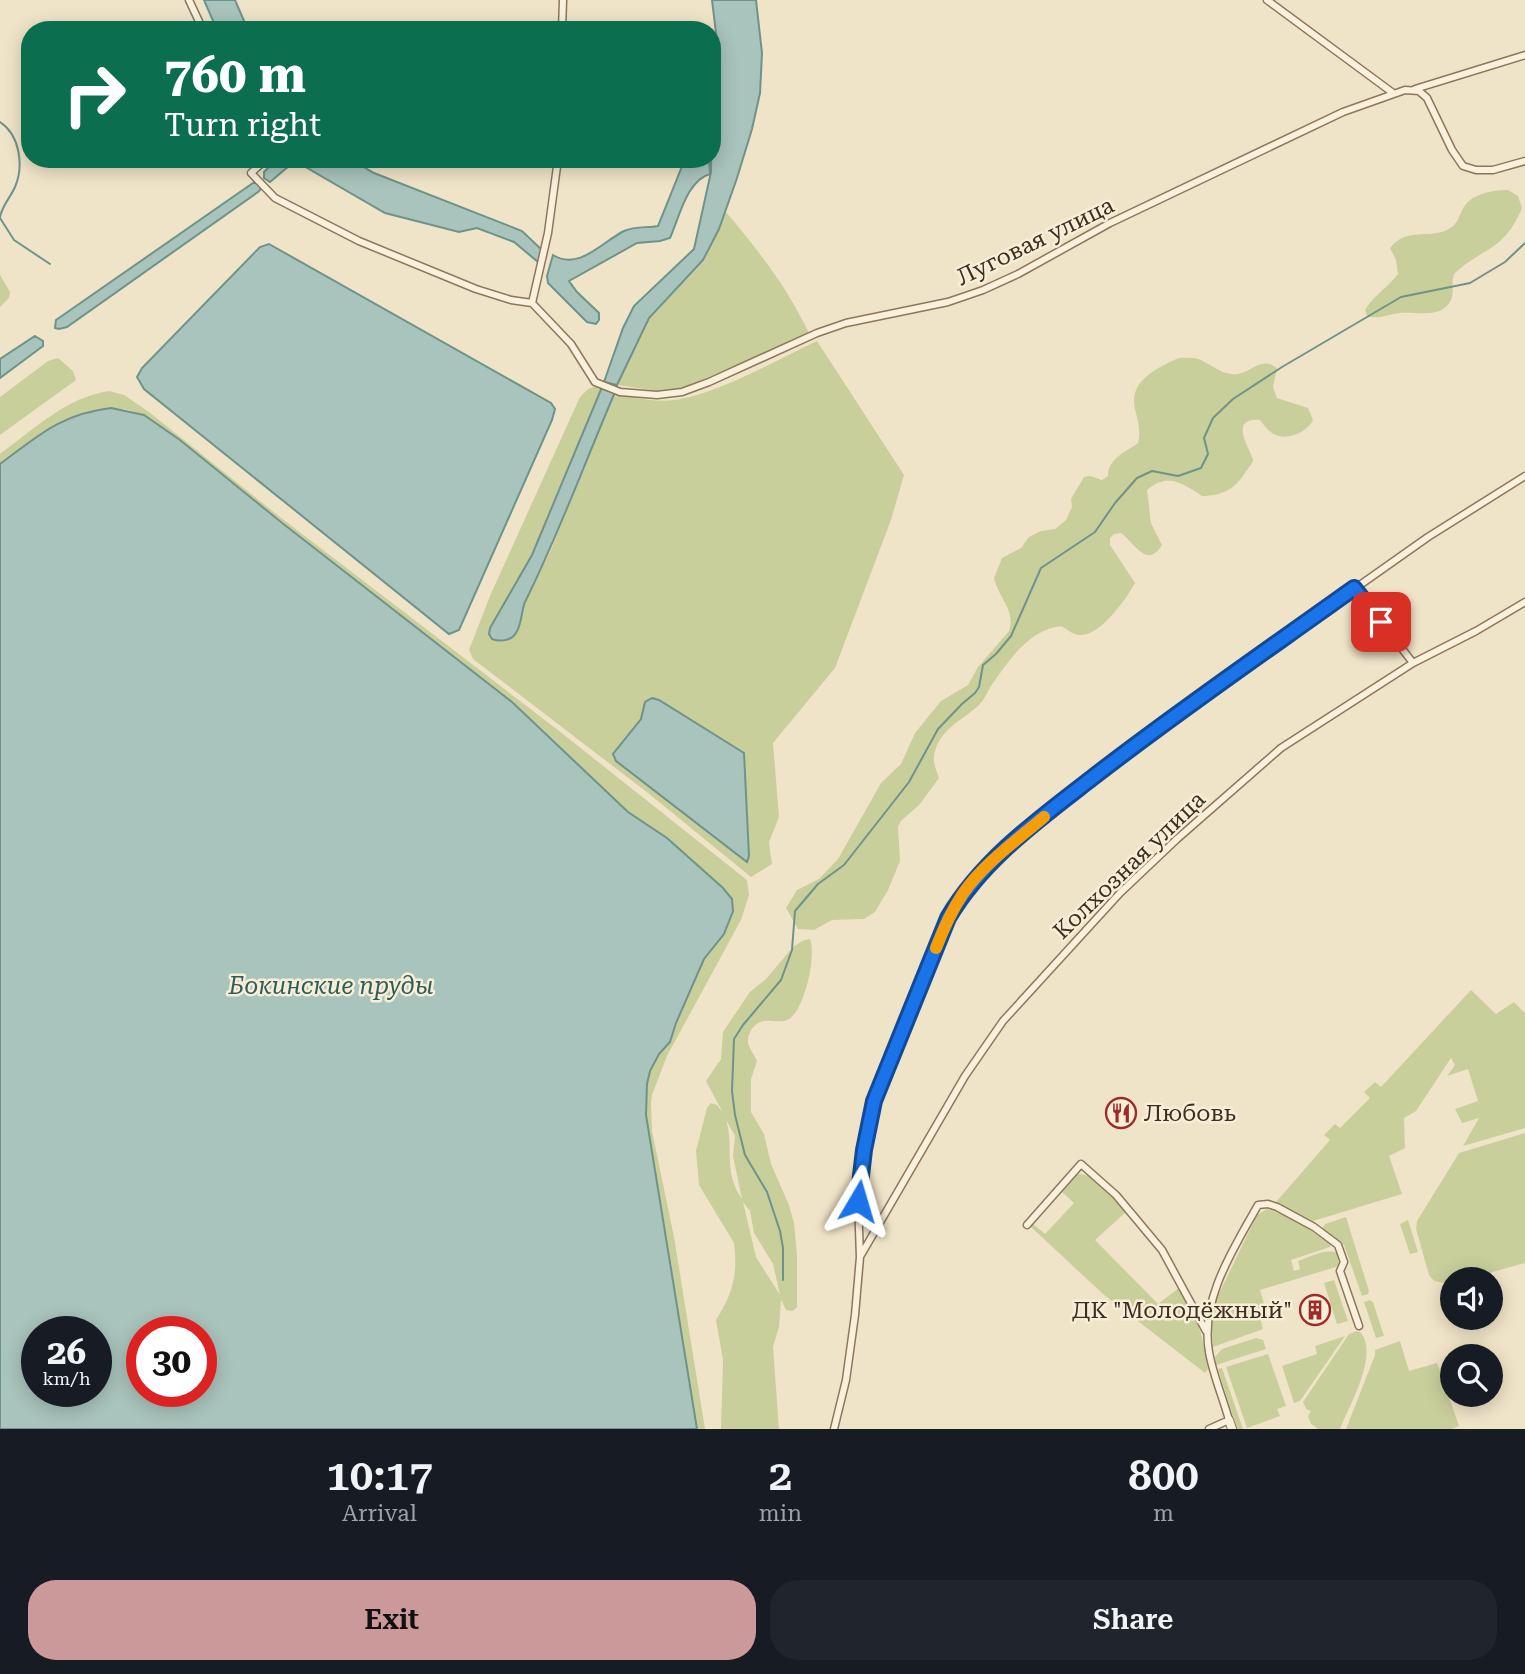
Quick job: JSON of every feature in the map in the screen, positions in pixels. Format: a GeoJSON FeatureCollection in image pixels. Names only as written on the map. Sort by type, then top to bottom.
{"type":"FeatureCollection","features":[{"type":"Feature","properties":{"kind":"street"},"geometry":{"type":"LineString","coordinates":[[190,0],[199,21]]}},
{"type":"Feature","properties":{"kind":"street"},"geometry":{"type":"LineString","coordinates":[[562,21],[563,0]]}},
{"type":"Feature","properties":{"kind":"street"},"geometry":{"type":"LineString","coordinates":[[1267,0],[1393,93]]}},
{"type":"Feature","properties":{"kind":"street","name":"Луговая улица"},"geometry":{"type":"LineString","coordinates":[[532,303],[571,344],[595,382],[620,392],[657,395],[682,392],[846,323],[948,302],[983,290],[1018,274],[1110,223],[1343,112],[1393,93],[1525,55]]}},
{"type":"Feature","properties":{"kind":"street"},"geometry":{"type":"LineString","coordinates":[[1413,89],[1427,98],[1452,150],[1463,166],[1476,170],[1493,170],[1525,161]]}},
{"type":"Feature","properties":{"kind":"street"},"geometry":{"type":"LineString","coordinates":[[257,168],[251,173],[275,198],[370,246],[476,289],[511,300],[532,303],[548,233],[557,168]]}},
{"type":"Feature","properties":{"kind":"street"},"geometry":{"type":"LineString","coordinates":[[834,1429],[846,1380],[855,1315],[860,1257],[858,1201],[864,1150],[874,1101],[948,918],[963,894],[992,861],[1091,779],[1192,702],[1429,537],[1525,476]]}},
{"type":"Feature","properties":{"kind":"street"},"geometry":{"type":"LineString","coordinates":[[1354,588],[1413,663]]}},
{"type":"Feature","properties":{"kind":"street","name":"Колхозная улица"},"geometry":{"type":"LineString","coordinates":[[860,1257],[983,1049],[1003,1021],[1070,945],[1167,848],[1281,748],[1413,663],[1525,602]]}},
{"type":"Feature","properties":{"kind":"street"},"geometry":{"type":"LineString","coordinates":[[1027,1225],[1081,1164],[1116,1195],[1162,1250],[1207,1333]]}},
{"type":"Feature","properties":{"kind":"street"},"geometry":{"type":"LineString","coordinates":[[1209,1429],[1231,1425],[1209,1355],[1207,1333],[1210,1303],[1258,1205],[1268,1204],[1314,1227],[1338,1245],[1344,1262],[1340,1270],[1359,1326]]}},
{"type":"Feature","properties":{"kind":"green space"},"geometry":{"type":"Polygon","coordinates":[[[1508,190],[1518,196],[1522,208],[1515,222],[1501,240],[1455,273],[1452,297],[1447,306],[1428,313],[1367,316],[1365,310],[1368,305],[1398,274],[1396,260],[1390,248],[1410,235],[1447,230],[1454,225],[1466,204],[1474,197],[1508,190]]]}},
{"type":"Feature","properties":{"kind":"green space"},"geometry":{"type":"Polygon","coordinates":[[[725,211],[772,270],[810,335],[682,388],[665,392],[617,385],[649,318],[703,260],[725,211]]]}},
{"type":"Feature","properties":{"kind":"green space"},"geometry":{"type":"Polygon","coordinates":[[[0,275],[10,292],[9,298],[0,307],[0,275]]]}},
{"type":"Feature","properties":{"kind":"green space"},"geometry":{"type":"Polygon","coordinates":[[[817,341],[904,475],[891,520],[835,668],[773,743],[779,817],[769,842],[772,864],[751,877],[648,793],[473,659],[469,650],[490,596],[579,399],[586,391],[602,387],[532,555],[490,628],[519,627],[522,608],[551,550],[615,392],[658,401],[689,397],[765,367],[817,341]],[[644,708],[642,716],[620,745],[616,761],[747,862],[744,753],[644,708]]]}},
{"type":"Feature","properties":{"kind":"green space"},"geometry":{"type":"Polygon","coordinates":[[[58,358],[73,371],[76,380],[0,435],[0,397],[48,361],[58,358]]]}},
{"type":"Feature","properties":{"kind":"green space"},"geometry":{"type":"Polygon","coordinates":[[[1179,358],[1198,359],[1232,374],[1243,373],[1261,364],[1271,365],[1277,368],[1273,387],[1277,398],[1308,408],[1313,420],[1306,429],[1296,435],[1283,437],[1272,433],[1260,420],[1244,424],[1244,437],[1253,461],[1238,482],[1223,493],[1202,496],[1182,484],[1169,481],[1147,490],[1151,523],[1162,545],[1156,552],[1146,555],[1121,533],[1110,538],[1110,545],[1135,583],[1119,606],[1105,623],[1089,633],[1075,634],[1061,626],[1030,639],[1007,664],[979,705],[945,733],[934,757],[939,778],[920,804],[898,827],[900,861],[875,912],[864,919],[832,920],[814,930],[798,929],[786,908],[797,890],[819,879],[838,859],[881,783],[901,764],[915,733],[941,701],[968,685],[978,667],[1009,631],[1010,617],[994,578],[1002,558],[1021,548],[1029,537],[1041,531],[1055,529],[1066,520],[1072,507],[1071,499],[1084,477],[1102,480],[1108,476],[1114,460],[1138,443],[1139,430],[1134,399],[1136,390],[1146,376],[1179,358]]]}},
{"type":"Feature","properties":{"kind":"green space"},"geometry":{"type":"Polygon","coordinates":[[[109,391],[124,395],[149,412],[747,880],[749,895],[741,920],[667,1056],[651,1104],[652,1131],[674,1237],[705,1429],[697,1429],[646,1115],[647,1084],[659,1054],[670,1041],[704,959],[724,934],[733,911],[731,899],[723,888],[667,838],[628,812],[512,702],[153,420],[124,409],[55,424],[0,464],[0,454],[52,415],[79,400],[109,391]]]}},
{"type":"Feature","properties":{"kind":"green space"},"geometry":{"type":"Polygon","coordinates":[[[810,939],[812,958],[799,1007],[787,1020],[757,1024],[748,1038],[757,1061],[751,1079],[751,1112],[764,1134],[771,1164],[789,1205],[797,1255],[797,1307],[793,1311],[786,1310],[781,1300],[779,1327],[773,1347],[779,1429],[721,1429],[723,1360],[716,1320],[733,1283],[735,1254],[734,1243],[699,1185],[696,1151],[707,1108],[711,1103],[717,1105],[723,1113],[706,1081],[721,1059],[723,1032],[750,992],[766,979],[793,947],[810,939]],[[726,1120],[732,1178],[742,1199],[733,1156],[735,1136],[726,1120]],[[743,1202],[756,1257],[780,1295],[773,1264],[754,1233],[750,1211],[743,1202]]]}},
{"type":"Feature","properties":{"kind":"green space"},"geometry":{"type":"Polygon","coordinates":[[[1471,990],[1496,1014],[1514,1002],[1525,1013],[1525,1128],[1463,1146],[1479,1118],[1462,1123],[1455,1109],[1478,1101],[1468,1069],[1447,1076],[1455,1065],[1451,1058],[1416,1111],[1404,1118],[1405,1148],[1389,1156],[1402,1194],[1313,1221],[1276,1202],[1330,1140],[1324,1135],[1335,1124],[1340,1128],[1370,1098],[1364,1092],[1375,1082],[1381,1087],[1471,990]]]}},
{"type":"Feature","properties":{"kind":"green space"},"geometry":{"type":"Polygon","coordinates":[[[1525,1133],[1525,1263],[1503,1269],[1440,1267],[1440,1282],[1434,1281],[1429,1275],[1416,1229],[1417,1221],[1459,1153],[1525,1133]]]}},
{"type":"Feature","properties":{"kind":"green space"},"geometry":{"type":"Polygon","coordinates":[[[1078,1174],[1099,1182],[1126,1212],[1095,1240],[1158,1304],[1180,1287],[1201,1333],[1208,1369],[1205,1373],[1103,1294],[1031,1227],[1032,1223],[1045,1234],[1074,1203],[1061,1191],[1078,1174]]]}},
{"type":"Feature","properties":{"kind":"green space"},"geometry":{"type":"Polygon","coordinates":[[[1267,1209],[1294,1219],[1331,1245],[1291,1260],[1294,1271],[1300,1269],[1298,1261],[1323,1252],[1337,1253],[1339,1263],[1336,1267],[1260,1290],[1267,1314],[1260,1317],[1263,1329],[1213,1347],[1211,1314],[1214,1304],[1257,1215],[1267,1209]]]}},
{"type":"Feature","properties":{"kind":"green space"},"geometry":{"type":"Polygon","coordinates":[[[1346,1217],[1369,1291],[1362,1296],[1344,1245],[1322,1229],[1325,1224],[1346,1217]]]}},
{"type":"Feature","properties":{"kind":"green space"},"geometry":{"type":"Polygon","coordinates":[[[1408,1220],[1418,1252],[1410,1254],[1400,1224],[1408,1220]]]}},
{"type":"Feature","properties":{"kind":"green space"},"geometry":{"type":"Polygon","coordinates":[[[1334,1280],[1348,1321],[1337,1324],[1324,1283],[1334,1280]]]}},
{"type":"Feature","properties":{"kind":"green space"},"geometry":{"type":"Polygon","coordinates":[[[1370,1300],[1384,1336],[1376,1338],[1364,1302],[1370,1300]]]}},
{"type":"Feature","properties":{"kind":"green space"},"geometry":{"type":"Polygon","coordinates":[[[1357,1331],[1365,1341],[1367,1353],[1356,1394],[1340,1429],[1318,1429],[1311,1424],[1308,1416],[1311,1411],[1306,1409],[1303,1402],[1349,1334],[1357,1331]]]}},
{"type":"Feature","properties":{"kind":"green space"},"geometry":{"type":"Polygon","coordinates":[[[1345,1336],[1300,1401],[1294,1403],[1282,1366],[1317,1354],[1315,1346],[1345,1336]]]}},
{"type":"Feature","properties":{"kind":"green space"},"geometry":{"type":"Polygon","coordinates":[[[1256,1338],[1263,1340],[1266,1349],[1216,1365],[1215,1357],[1222,1349],[1256,1338]]]}},
{"type":"Feature","properties":{"kind":"green space"},"geometry":{"type":"Polygon","coordinates":[[[1400,1341],[1409,1371],[1437,1363],[1440,1372],[1440,1407],[1452,1407],[1459,1426],[1452,1429],[1346,1429],[1375,1350],[1400,1341]]]}},
{"type":"Feature","properties":{"kind":"green space"},"geometry":{"type":"Polygon","coordinates":[[[1268,1354],[1286,1406],[1277,1409],[1280,1416],[1247,1428],[1226,1367],[1268,1354]]]}},
{"type":"Feature","properties":{"kind":"green space"},"geometry":{"type":"Polygon","coordinates":[[[1222,1368],[1243,1429],[1237,1429],[1218,1369],[1222,1368]]]}},
{"type":"Feature","properties":{"kind":"water"},"geometry":{"type":"Polygon","coordinates":[[[204,0],[235,0],[244,21],[213,21],[204,0]]]}},
{"type":"Feature","properties":{"kind":"water"},"geometry":{"type":"Polygon","coordinates":[[[712,0],[756,0],[762,53],[760,93],[737,178],[719,229],[703,260],[649,318],[617,385],[604,382],[623,328],[634,306],[694,249],[711,168],[721,168],[721,21],[715,21],[712,0]]]}},
{"type":"Feature","properties":{"kind":"water"},"geometry":{"type":"Polygon","coordinates":[[[268,168],[287,168],[270,182],[264,178],[264,172],[268,168]]]}},
{"type":"Feature","properties":{"kind":"water"},"geometry":{"type":"Polygon","coordinates":[[[307,168],[365,168],[522,231],[542,250],[538,262],[514,242],[477,228],[459,232],[385,213],[307,168]]]}},
{"type":"Feature","properties":{"kind":"water"},"geometry":{"type":"Polygon","coordinates":[[[681,168],[710,168],[710,174],[695,184],[690,192],[670,238],[637,243],[569,281],[599,313],[596,324],[587,322],[548,283],[547,276],[553,255],[572,260],[590,253],[624,231],[658,226],[681,168]]]}},
{"type":"Feature","properties":{"kind":"water"},"geometry":{"type":"Polygon","coordinates":[[[253,183],[257,183],[261,189],[258,192],[67,327],[55,328],[56,320],[253,183]]]}},
{"type":"Feature","properties":{"kind":"water"},"geometry":{"type":"Polygon","coordinates":[[[269,244],[551,403],[555,409],[459,630],[449,634],[144,389],[137,377],[142,368],[260,247],[269,244]]]}},
{"type":"Feature","properties":{"kind":"water"},"geometry":{"type":"Polygon","coordinates":[[[35,336],[43,341],[43,346],[0,378],[0,359],[35,336]]]}},
{"type":"Feature","properties":{"kind":"water"},"geometry":{"type":"Polygon","coordinates":[[[602,387],[615,392],[561,524],[525,602],[518,629],[514,636],[508,639],[492,639],[490,628],[532,555],[602,387]]]}},
{"type":"Feature","properties":{"kind":"water","name":"Бокинские пруды"},"geometry":{"type":"Polygon","coordinates":[[[111,408],[144,415],[180,440],[512,702],[628,812],[667,838],[732,899],[733,911],[724,934],[704,959],[670,1042],[659,1054],[647,1084],[646,1115],[697,1429],[0,1429],[0,464],[51,427],[78,415],[111,408]]]}},
{"type":"Feature","properties":{"kind":"water"},"geometry":{"type":"Polygon","coordinates":[[[652,698],[744,753],[749,856],[747,862],[616,761],[613,754],[641,719],[645,702],[652,698]]]}},
{"type":"Feature","properties":{"kind":"waterway"},"geometry":{"type":"LineString","coordinates":[[0,122],[16,143],[19,161],[18,179],[0,217]]}},
{"type":"Feature","properties":{"kind":"waterway"},"geometry":{"type":"LineString","coordinates":[[0,218],[14,240],[50,264]]}},
{"type":"Feature","properties":{"kind":"waterway"},"geometry":{"type":"LineString","coordinates":[[783,1280],[780,1231],[767,1192],[745,1155],[732,1091],[734,1039],[781,980],[792,950],[795,911],[818,884],[844,865],[909,782],[938,729],[975,693],[979,687],[983,665],[1011,636],[1041,568],[1095,532],[1137,478],[1152,471],[1178,476],[1201,468],[1208,454],[1204,438],[1213,418],[1233,399],[1401,297],[1470,283],[1505,262],[1525,243]]}},
{"type":"Feature","properties":{"kind":"slow traffic"},"geometry":{"type":"LineString","coordinates":[[936,948],[948,918],[976,877],[1044,817]]}},
{"type":"Feature","properties":{"kind":"place","name":"Любовь"},"geometry":{"type":"Point","coordinates":[1121,1113]}},
{"type":"Feature","properties":{"kind":"place","name":"ДК \"Молодёжный\""},"geometry":{"type":"Point","coordinates":[1315,1310]}},
{"type":"Feature","properties":{"kind":"route"},"geometry":{"type":"LineString","coordinates":[[858,1201],[864,1150],[874,1101],[948,918],[976,877],[1071,794],[1192,702],[1354,588],[1381,622]]}}]}
